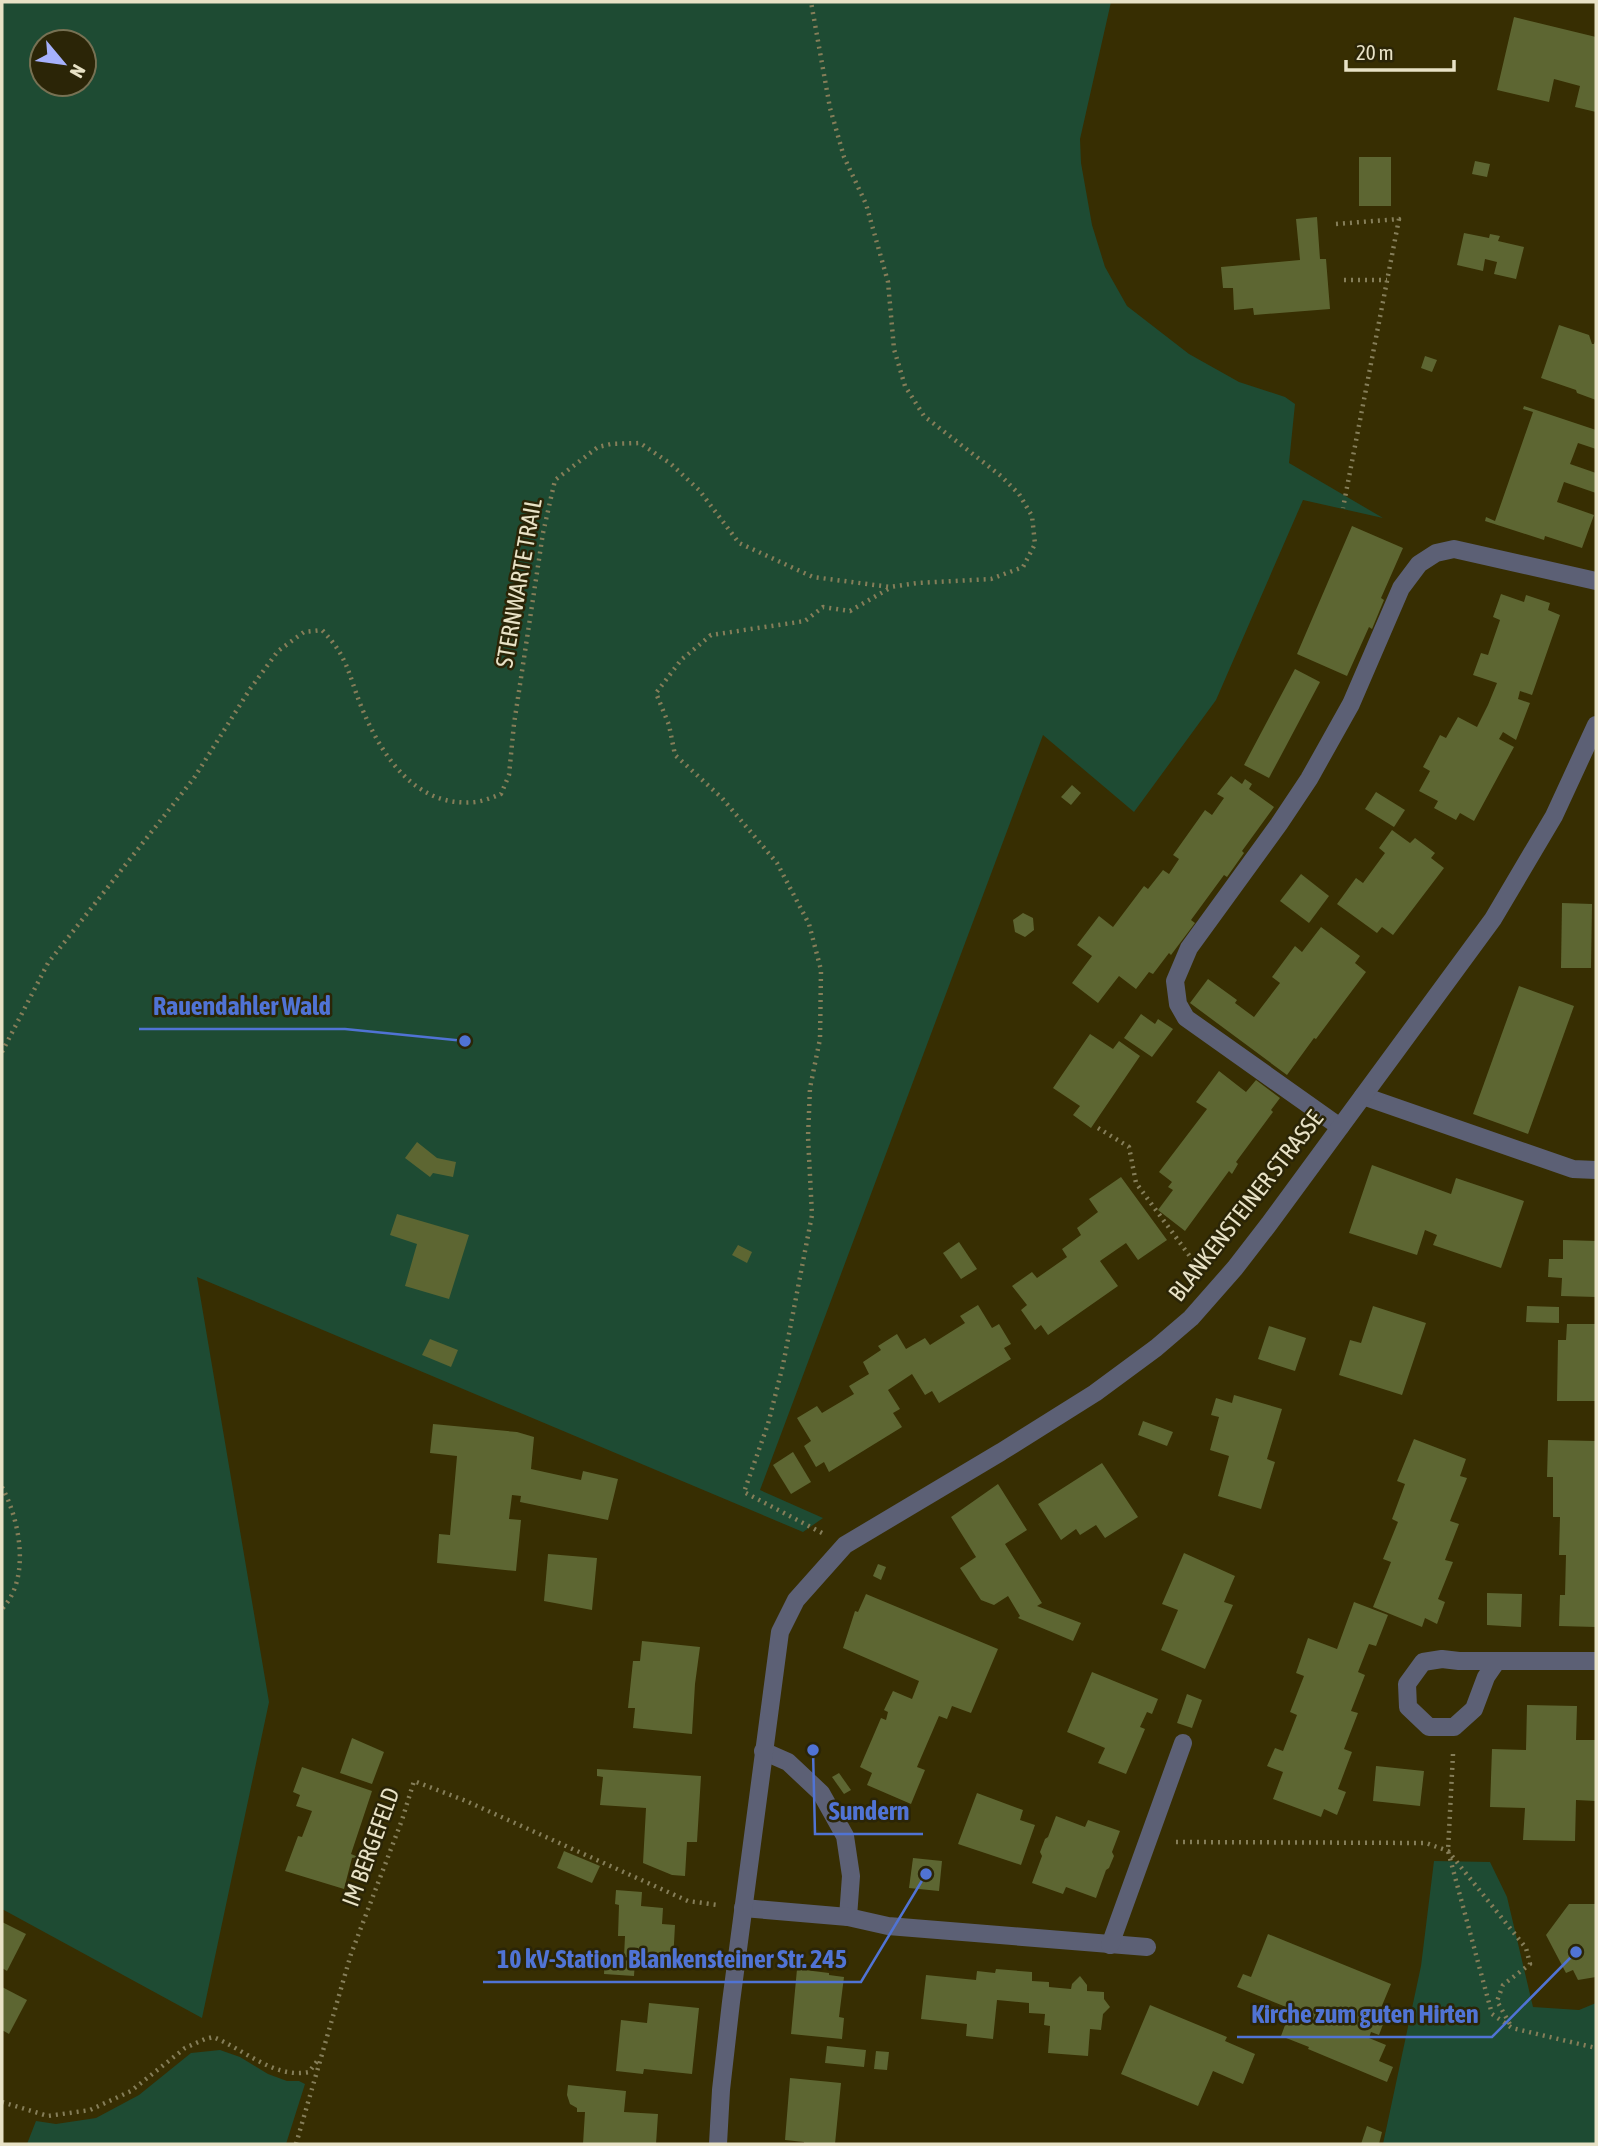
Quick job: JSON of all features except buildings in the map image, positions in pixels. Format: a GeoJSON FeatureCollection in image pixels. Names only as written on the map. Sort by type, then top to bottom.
{"type":"FeatureCollection","features":[{"type":"Feature","properties":{"kind":"street"},"geometry":{"type":"LineString","coordinates":[[1340,1127],[1186,1018],[1178,1004],[1174,981],[1189,948],[1309,779],[1351,705],[1401,588],[1419,565],[1436,553],[1454,549],[1596,581]]}},
{"type":"Feature","properties":{"kind":"street","name":"BLANKENSTEINER STRASSE"},"geometry":{"type":"LineString","coordinates":[[718,2144],[721,2090],[743,1908],[780,1632],[796,1600],[845,1545],[1105,1386],[1191,1318],[1261,1235],[1493,919],[1554,816],[1596,725]]}},
{"type":"Feature","properties":{"kind":"street"},"geometry":{"type":"LineString","coordinates":[[1363,1096],[1573,1169],[1596,1170]]}},
{"type":"Feature","properties":{"kind":"street"},"geometry":{"type":"LineString","coordinates":[[1497,1661],[1486,1677],[1474,1709],[1454,1727],[1429,1727],[1408,1707],[1407,1684],[1423,1662],[1442,1659],[1596,1661]]}},
{"type":"Feature","properties":{"kind":"street"},"geometry":{"type":"LineString","coordinates":[[1110,1945],[1183,1743]]}},
{"type":"Feature","properties":{"kind":"street"},"geometry":{"type":"LineString","coordinates":[[763,1751],[788,1762],[821,1793],[845,1836],[851,1876],[848,1917]]}},
{"type":"Feature","properties":{"kind":"street"},"geometry":{"type":"LineString","coordinates":[[743,1908],[848,1917],[888,1926],[1147,1947]]}},
{"type":"Feature","properties":{"kind":"path","name":"STERNWARTE TRAIL"},"geometry":{"type":"LineString","coordinates":[[2,1052],[48,963],[194,778],[250,689],[278,651],[304,632],[322,630],[336,644],[349,668],[360,704],[376,738],[397,769],[422,792],[457,802],[477,802],[501,794],[509,775],[514,724],[543,533],[555,480],[598,447],[611,443],[640,443],[671,464],[699,491],[739,543],[813,577],[890,587],[991,579],[1023,567],[1035,544],[1032,516],[1019,494],[1001,476],[924,416],[905,386],[894,349],[888,282],[866,204],[844,157],[830,108],[811,2]]}},
{"type":"Feature","properties":{"kind":"path"},"geometry":{"type":"LineString","coordinates":[[1336,224],[1399,219],[1343,508]]}},
{"type":"Feature","properties":{"kind":"path"},"geometry":{"type":"LineString","coordinates":[[1344,280],[1387,280]]}},
{"type":"Feature","properties":{"kind":"path"},"geometry":{"type":"LineString","coordinates":[[845,1545],[744,1492],[768,1424],[783,1365],[812,1215],[808,1137],[810,1088],[820,1040],[821,970],[809,924],[777,863],[722,798],[675,755],[669,724],[656,693],[681,660],[711,635],[805,621],[823,607],[850,611],[890,587]]}},
{"type":"Feature","properties":{"kind":"path"},"geometry":{"type":"LineString","coordinates":[[1098,1128],[1129,1147],[1136,1183],[1214,1291]]}},
{"type":"Feature","properties":{"kind":"path"},"geometry":{"type":"LineString","coordinates":[[2,1487],[11,1504],[20,1553],[10,1600],[2,1609]]}},
{"type":"Feature","properties":{"kind":"path"},"geometry":{"type":"LineString","coordinates":[[1454,1727],[1448,1851],[1492,2014],[1512,2028],[1596,2048]]}},
{"type":"Feature","properties":{"kind":"path","name":"IM BERGEFELD"},"geometry":{"type":"LineString","coordinates":[[296,2144],[351,1954],[414,1781],[466,1801],[688,1901],[743,1908]]}},
{"type":"Feature","properties":{"kind":"path"},"geometry":{"type":"LineString","coordinates":[[1170,1842],[1426,1843],[1448,1851],[1526,1948],[1530,1964],[1503,1986],[1497,2001],[1512,2028]]}},
{"type":"Feature","properties":{"kind":"path"},"geometry":{"type":"LineString","coordinates":[[2,2102],[48,2116],[90,2110],[131,2091],[185,2048],[213,2037],[273,2068],[296,2074],[309,2072],[320,2057]]}},
{"type":"Feature","properties":{"kind":"green space"},"geometry":{"type":"Polygon","coordinates":[[[2,2],[1111,2],[1080,139],[1081,163],[1092,225],[1105,267],[1127,306],[1189,354],[1239,382],[1285,397],[1295,404],[1289,463],[1383,518],[1303,500],[1216,700],[1134,812],[1043,735],[760,1490],[823,1518],[803,1532],[197,1277],[269,1702],[202,2018],[2,1909],[2,2]]]}},
{"type":"Feature","properties":{"kind":"green space"},"geometry":{"type":"Polygon","coordinates":[[[1434,1861],[1490,1862],[1507,1897],[1533,2007],[1579,2010],[1596,2003],[1596,2144],[1383,2144],[1421,1966],[1434,1861]]]}},
{"type":"Feature","properties":{"kind":"green space"},"geometry":{"type":"Polygon","coordinates":[[[220,2050],[240,2057],[268,2074],[305,2084],[286,2144],[27,2144],[36,2121],[56,2124],[96,2118],[139,2095],[191,2053],[220,2050]]]}},
{"type":"Feature","properties":{"kind":"place","name":"Rauendahler Wald"},"geometry":{"type":"Point","coordinates":[465,1041]}},
{"type":"Feature","properties":{"kind":"place","name":"Sundern"},"geometry":{"type":"Point","coordinates":[813,1750]}},
{"type":"Feature","properties":{"kind":"place","name":"10 kV-Station Blankensteiner Str. 245"},"geometry":{"type":"Point","coordinates":[926,1874]}},
{"type":"Feature","properties":{"kind":"place","name":"Kirche zum guten Hirten"},"geometry":{"type":"Point","coordinates":[1576,1952]}}]}
